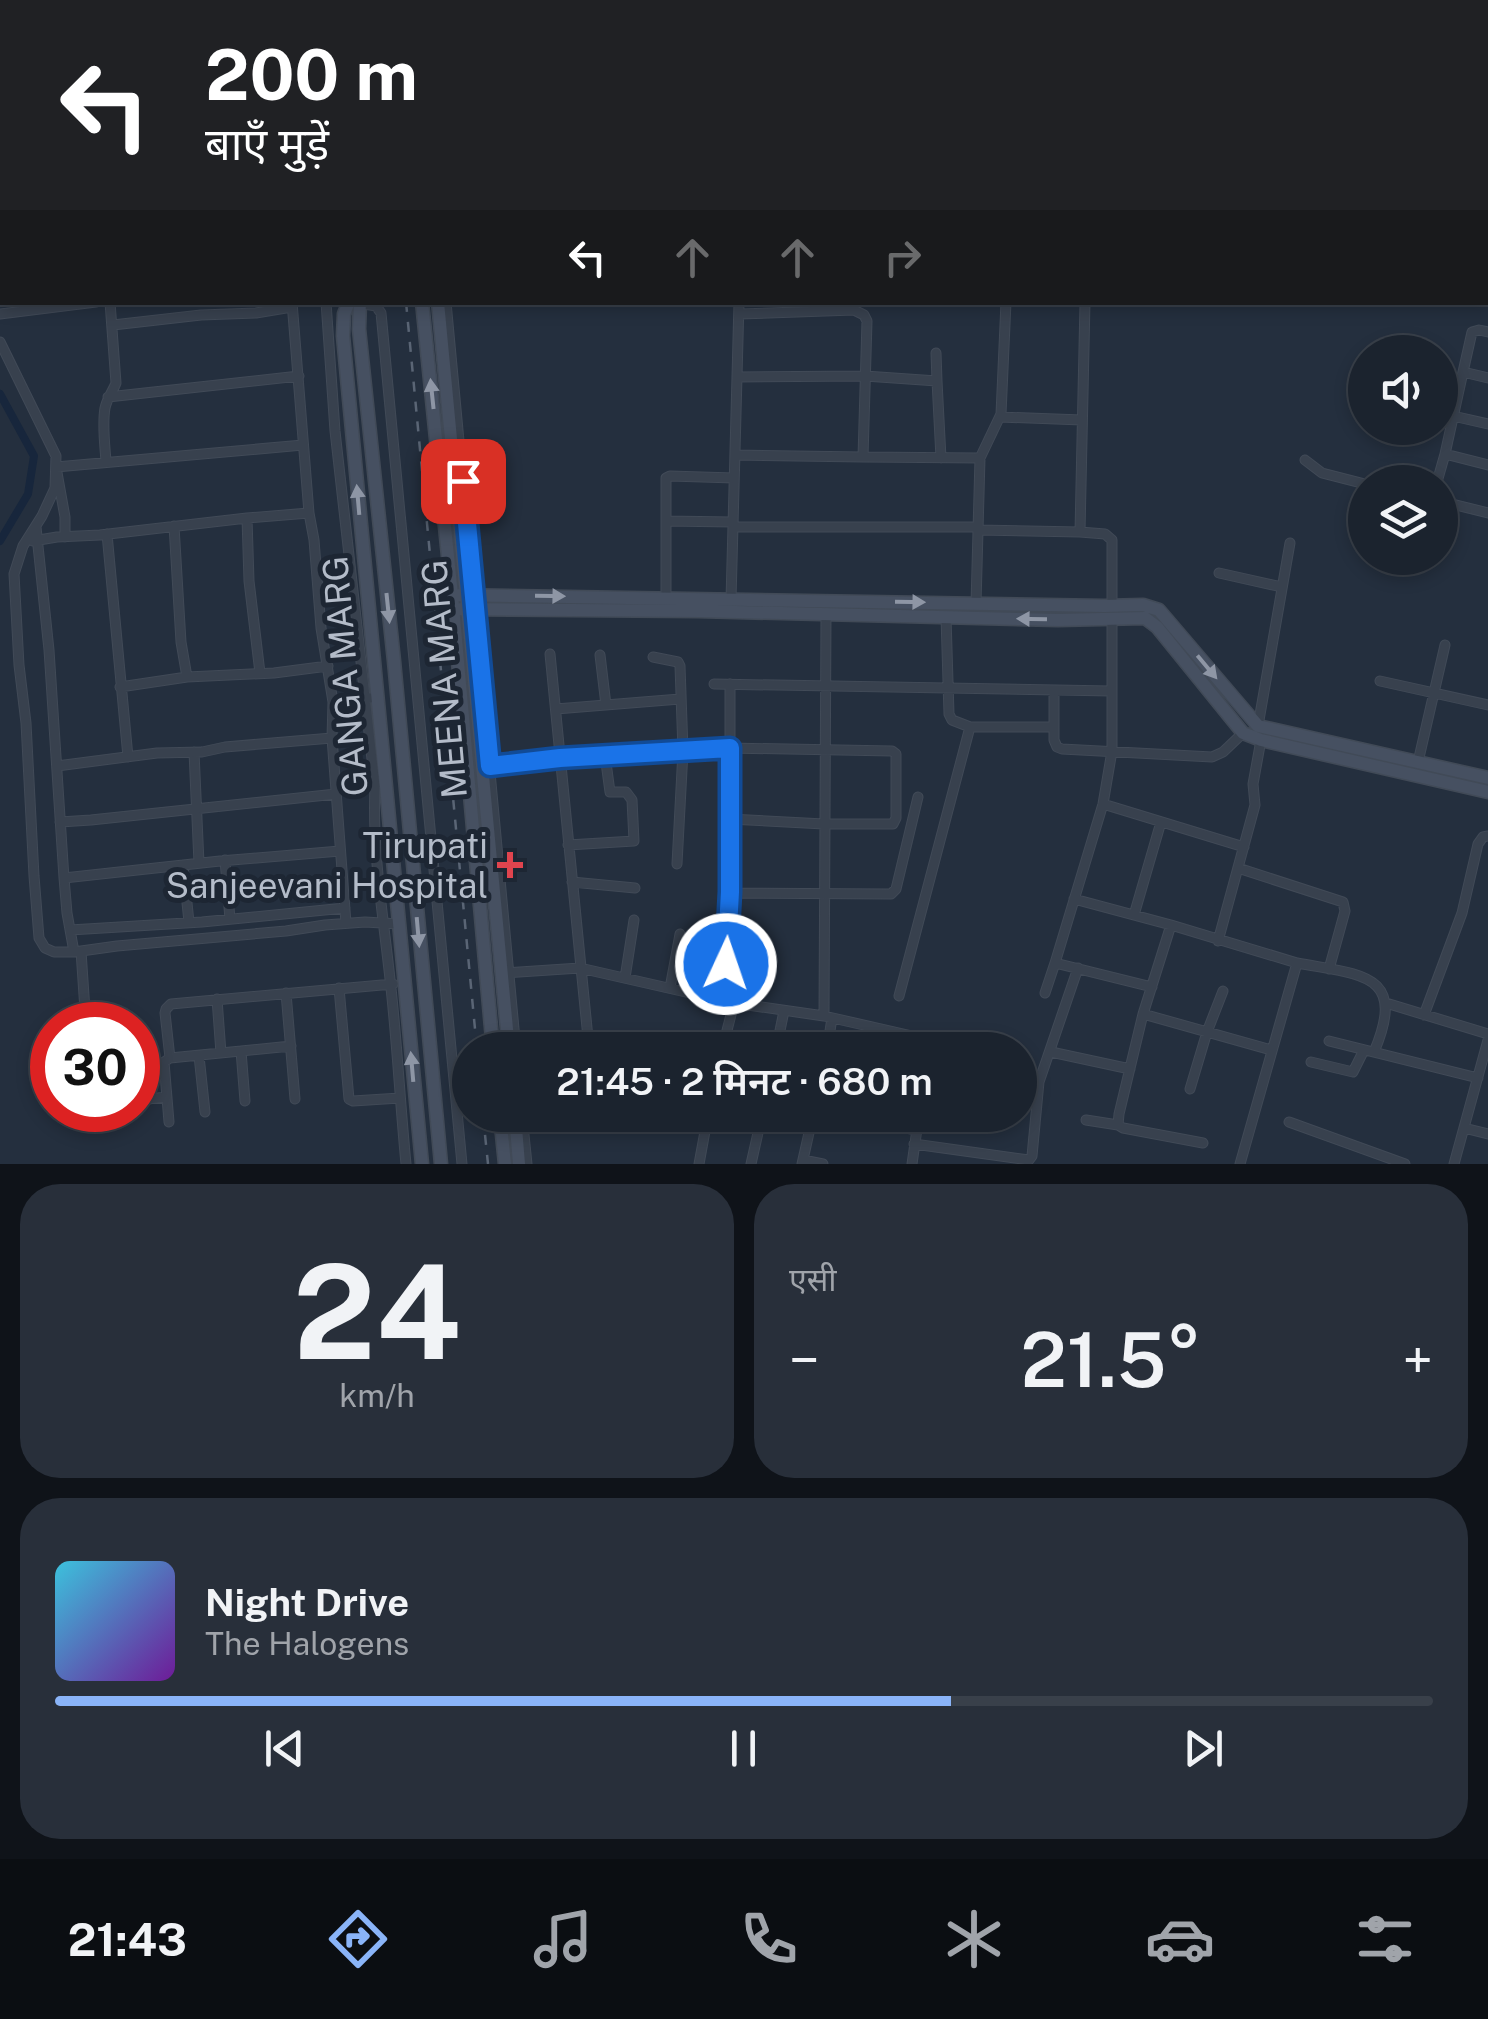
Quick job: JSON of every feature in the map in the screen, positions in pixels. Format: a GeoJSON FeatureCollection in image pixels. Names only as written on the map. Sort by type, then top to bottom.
{"type":"FeatureCollection","features":[{"type":"Feature","properties":{"kind":"street"},"geometry":{"type":"LineString","coordinates":[[0,314],[72,305]]}},
{"type":"Feature","properties":{"kind":"street"},"geometry":{"type":"LineString","coordinates":[[106,462],[104,416],[116,382],[110,305]]}},
{"type":"Feature","properties":{"kind":"street"},"geometry":{"type":"LineString","coordinates":[[113,325],[292,305],[309,513],[332,702],[346,923]]}},
{"type":"Feature","properties":{"kind":"street"},"geometry":{"type":"LineString","coordinates":[[326,305],[335,431],[360,649],[370,698],[332,702]]}},
{"type":"Feature","properties":{"kind":"street","name":"GANGA MARG"},"geometry":{"type":"LineString","coordinates":[[348,305],[343,336],[370,698],[391,923],[422,1164]]}},
{"type":"Feature","properties":{"kind":"street","name":"GANGA MARG"},"geometry":{"type":"LineString","coordinates":[[359,305],[358,328],[441,1164]]}},
{"type":"Feature","properties":{"kind":"street"},"geometry":{"type":"LineString","coordinates":[[370,305],[376,306],[380,314],[462,1164]]}},
{"type":"Feature","properties":{"kind":"street"},"geometry":{"type":"LineString","coordinates":[[422,305],[465,601]]}},
{"type":"Feature","properties":{"kind":"street","name":"MEENA MARG"},"geometry":{"type":"LineString","coordinates":[[438,305],[480,768],[510,1032]]}},
{"type":"Feature","properties":{"kind":"street"},"geometry":{"type":"LineString","coordinates":[[446,305],[465,601]]}},
{"type":"Feature","properties":{"kind":"street"},"geometry":{"type":"LineString","coordinates":[[731,600],[740,305]]}},
{"type":"Feature","properties":{"kind":"street"},"geometry":{"type":"LineString","coordinates":[[976,604],[980,458],[1003,402],[1006,305]]}},
{"type":"Feature","properties":{"kind":"street"},"geometry":{"type":"LineString","coordinates":[[1080,532],[1085,305]]}},
{"type":"Feature","properties":{"kind":"street"},"geometry":{"type":"LineString","coordinates":[[739,314],[859,312],[866,321],[864,458]]}},
{"type":"Feature","properties":{"kind":"street"},"geometry":{"type":"LineString","coordinates":[[1458,394],[1472,332],[1488,332]]}},
{"type":"Feature","properties":{"kind":"street"},"geometry":{"type":"LineString","coordinates":[[0,342],[56,456],[55,488],[14,574],[39,938],[45,948],[78,952],[346,923],[391,923]]}},
{"type":"Feature","properties":{"kind":"street"},"geometry":{"type":"LineString","coordinates":[[936,352],[941,458]]}},
{"type":"Feature","properties":{"kind":"street"},"geometry":{"type":"LineString","coordinates":[[1463,372],[1488,378]]}},
{"type":"Feature","properties":{"kind":"street"},"geometry":{"type":"LineString","coordinates":[[108,397],[299,376]]}},
{"type":"Feature","properties":{"kind":"street"},"geometry":{"type":"LineString","coordinates":[[737,377],[864,376],[936,381]]}},
{"type":"Feature","properties":{"kind":"street"},"geometry":{"type":"LineString","coordinates":[[1000,417],[1082,420]]}},
{"type":"Feature","properties":{"kind":"street"},"geometry":{"type":"LineString","coordinates":[[1458,417],[1488,424]]}},
{"type":"Feature","properties":{"kind":"street"},"geometry":{"type":"LineString","coordinates":[[56,467],[303,445]]}},
{"type":"Feature","properties":{"kind":"street"},"geometry":{"type":"LineString","coordinates":[[1442,465],[1446,445]]}},
{"type":"Feature","properties":{"kind":"street"},"geometry":{"type":"LineString","coordinates":[[1444,454],[1488,465]]}},
{"type":"Feature","properties":{"kind":"street"},"geometry":{"type":"LineString","coordinates":[[735,455],[980,458]]}},
{"type":"Feature","properties":{"kind":"street"},"geometry":{"type":"LineString","coordinates":[[1305,460],[1322,474],[1348,480]]}},
{"type":"Feature","properties":{"kind":"street"},"geometry":{"type":"LineString","coordinates":[[56,467],[65,537]]}},
{"type":"Feature","properties":{"kind":"street"},"geometry":{"type":"LineString","coordinates":[[666,599],[666,478],[734,478]]}},
{"type":"Feature","properties":{"kind":"street"},"geometry":{"type":"LineString","coordinates":[[1458,506],[1488,513]]}},
{"type":"Feature","properties":{"kind":"street"},"geometry":{"type":"LineString","coordinates":[[26,542],[309,513]]}},
{"type":"Feature","properties":{"kind":"street"},"geometry":{"type":"LineString","coordinates":[[247,518],[248,581],[260,673]]}},
{"type":"Feature","properties":{"kind":"street"},"geometry":{"type":"LineString","coordinates":[[666,521],[1080,532],[1101,533],[1112,540],[1112,751],[1102,804],[1046,994]]}},
{"type":"Feature","properties":{"kind":"street"},"geometry":{"type":"LineString","coordinates":[[36,526],[64,878],[83,1002]]}},
{"type":"Feature","properties":{"kind":"street"},"geometry":{"type":"LineString","coordinates":[[174,526],[187,677]]}},
{"type":"Feature","properties":{"kind":"street"},"geometry":{"type":"LineString","coordinates":[[107,534],[128,757]]}},
{"type":"Feature","properties":{"kind":"street"},"geometry":{"type":"LineString","coordinates":[[1218,941],[1256,805],[1253,784],[1290,544]]}},
{"type":"Feature","properties":{"kind":"street"},"geometry":{"type":"LineString","coordinates":[[1218,573],[1282,587]]}},
{"type":"Feature","properties":{"kind":"street"},"geometry":{"type":"LineString","coordinates":[[465,601],[666,599],[976,604],[1112,612],[1144,618],[1157,627],[1243,734]]}},
{"type":"Feature","properties":{"kind":"street"},"geometry":{"type":"LineString","coordinates":[[465,601],[946,617],[1112,612],[1142,605],[1159,610],[1260,733],[1488,792]]}},
{"type":"Feature","properties":{"kind":"street"},"geometry":{"type":"LineString","coordinates":[[826,615],[823,893],[828,1032]]}},
{"type":"Feature","properties":{"kind":"street"},"geometry":{"type":"LineString","coordinates":[[946,617],[947,688],[952,720],[970,726],[1054,726]]}},
{"type":"Feature","properties":{"kind":"street"},"geometry":{"type":"LineString","coordinates":[[1418,762],[1445,645]]}},
{"type":"Feature","properties":{"kind":"street"},"geometry":{"type":"LineString","coordinates":[[550,654],[580,968],[590,1032]]}},
{"type":"Feature","properties":{"kind":"street"},"geometry":{"type":"LineString","coordinates":[[600,655],[606,705]]}},
{"type":"Feature","properties":{"kind":"street"},"geometry":{"type":"LineString","coordinates":[[653,657],[678,662],[683,750],[677,864]]}},
{"type":"Feature","properties":{"kind":"street"},"geometry":{"type":"LineString","coordinates":[[120,687],[187,677],[328,666]]}},
{"type":"Feature","properties":{"kind":"street"},"geometry":{"type":"LineString","coordinates":[[1380,681],[1488,705]]}},
{"type":"Feature","properties":{"kind":"street"},"geometry":{"type":"LineString","coordinates":[[714,684],[1111,691]]}},
{"type":"Feature","properties":{"kind":"street"},"geometry":{"type":"LineString","coordinates":[[725,1032],[729,1002],[730,684]]}},
{"type":"Feature","properties":{"kind":"street"},"geometry":{"type":"LineString","coordinates":[[1054,690],[1054,740],[1062,749],[1212,757],[1243,734],[1260,733],[1488,778]]}},
{"type":"Feature","properties":{"kind":"street"},"geometry":{"type":"LineString","coordinates":[[556,709],[680,698]]}},
{"type":"Feature","properties":{"kind":"street"},"geometry":{"type":"LineString","coordinates":[[900,996],[970,726]]}},
{"type":"Feature","properties":{"kind":"street"},"geometry":{"type":"LineString","coordinates":[[56,766],[332,738]]}},
{"type":"Feature","properties":{"kind":"street"},"geometry":{"type":"LineString","coordinates":[[480,768],[560,758],[730,748],[892,752],[898,758],[893,824],[730,819]]}},
{"type":"Feature","properties":{"kind":"street"},"geometry":{"type":"LineString","coordinates":[[194,752],[200,864]]}},
{"type":"Feature","properties":{"kind":"street"},"geometry":{"type":"LineString","coordinates":[[568,845],[634,841],[632,800],[626,792],[610,792],[605,755]]}},
{"type":"Feature","properties":{"kind":"street","name":"MEENA MARG"},"geometry":{"type":"LineString","coordinates":[[480,768],[491,1032]]}},
{"type":"Feature","properties":{"kind":"street"},"geometry":{"type":"LineString","coordinates":[[60,822],[336,794]]}},
{"type":"Feature","properties":{"kind":"street"},"geometry":{"type":"LineString","coordinates":[[730,892],[891,894],[896,889],[912,832],[918,797]]}},
{"type":"Feature","properties":{"kind":"street"},"geometry":{"type":"LineString","coordinates":[[1102,804],[1244,848]]}},
{"type":"Feature","properties":{"kind":"street"},"geometry":{"type":"LineString","coordinates":[[1134,915],[1161,822]]}},
{"type":"Feature","properties":{"kind":"street"},"geometry":{"type":"LineString","coordinates":[[1424,1015],[1462,913],[1478,844],[1488,836]]}},
{"type":"Feature","properties":{"kind":"street"},"geometry":{"type":"LineString","coordinates":[[64,878],[340,851]]}},
{"type":"Feature","properties":{"kind":"street"},"geometry":{"type":"LineString","coordinates":[[224,860],[230,919]]}},
{"type":"Feature","properties":{"kind":"street"},"geometry":{"type":"LineString","coordinates":[[183,866],[188,922]]}},
{"type":"Feature","properties":{"kind":"street"},"geometry":{"type":"LineString","coordinates":[[1238,868],[1342,902],[1344,911],[1329,969]]}},
{"type":"Feature","properties":{"kind":"street"},"geometry":{"type":"LineString","coordinates":[[572,882],[636,888]]}},
{"type":"Feature","properties":{"kind":"street"},"geometry":{"type":"LineString","coordinates":[[1074,899],[1297,963],[1352,973],[1374,983],[1386,1003],[1387,1016],[1353,1072],[1311,1062]]}},
{"type":"Feature","properties":{"kind":"street"},"geometry":{"type":"LineString","coordinates":[[70,930],[345,908]]}},
{"type":"Feature","properties":{"kind":"street"},"geometry":{"type":"LineString","coordinates":[[625,978],[634,920]]}},
{"type":"Feature","properties":{"kind":"street"},"geometry":{"type":"LineString","coordinates":[[1118,1125],[1144,1014],[1171,925]]}},
{"type":"Feature","properties":{"kind":"street"},"geometry":{"type":"LineString","coordinates":[[670,988],[680,934]]}},
{"type":"Feature","properties":{"kind":"street"},"geometry":{"type":"LineString","coordinates":[[1055,962],[1152,988]]}},
{"type":"Feature","properties":{"kind":"street"},"geometry":{"type":"LineString","coordinates":[[1240,1164],[1297,963]]}},
{"type":"Feature","properties":{"kind":"street"},"geometry":{"type":"LineString","coordinates":[[486,974],[580,968],[729,1002],[828,1017],[884,1032]]}},
{"type":"Feature","properties":{"kind":"street"},"geometry":{"type":"LineString","coordinates":[[914,1144],[1030,1160],[1039,1082],[1078,968]]}},
{"type":"Feature","properties":{"kind":"street"},"geometry":{"type":"LineString","coordinates":[[170,1058],[165,1014],[171,1004],[398,983],[400,1098],[406,1164]]}},
{"type":"Feature","properties":{"kind":"street"},"geometry":{"type":"LineString","coordinates":[[339,988],[348,1095],[353,1101],[400,1098]]}},
{"type":"Feature","properties":{"kind":"street"},"geometry":{"type":"LineString","coordinates":[[1190,1088],[1223,991]]}},
{"type":"Feature","properties":{"kind":"street"},"geometry":{"type":"LineString","coordinates":[[286,993],[296,1100]]}},
{"type":"Feature","properties":{"kind":"street"},"geometry":{"type":"LineString","coordinates":[[218,999],[220,1053]]}},
{"type":"Feature","properties":{"kind":"street"},"geometry":{"type":"LineString","coordinates":[[1386,1003],[1488,1037],[1454,1164]]}},
{"type":"Feature","properties":{"kind":"street"},"geometry":{"type":"LineString","coordinates":[[780,1032],[784,1011]]}},
{"type":"Feature","properties":{"kind":"street"},"geometry":{"type":"LineString","coordinates":[[1144,1014],[1271,1050]]}},
{"type":"Feature","properties":{"kind":"street"},"geometry":{"type":"LineString","coordinates":[[1328,1041],[1478,1078]]}},
{"type":"Feature","properties":{"kind":"street"},"geometry":{"type":"LineString","coordinates":[[169,1122],[164,1062],[170,1058],[291,1046]]}},
{"type":"Feature","properties":{"kind":"street"},"geometry":{"type":"LineString","coordinates":[[241,1051],[245,1101]]}},
{"type":"Feature","properties":{"kind":"street"},"geometry":{"type":"LineString","coordinates":[[1051,1052],[1130,1069]]}},
{"type":"Feature","properties":{"kind":"street"},"geometry":{"type":"LineString","coordinates":[[199,1056],[205,1112]]}},
{"type":"Feature","properties":{"kind":"street"},"geometry":{"type":"LineString","coordinates":[[160,1098],[167,1097]]}},
{"type":"Feature","properties":{"kind":"street"},"geometry":{"type":"LineString","coordinates":[[1086,1120],[1203,1143]]}},
{"type":"Feature","properties":{"kind":"street"},"geometry":{"type":"LineString","coordinates":[[1289,1122],[1405,1164]]}},
{"type":"Feature","properties":{"kind":"street"},"geometry":{"type":"LineString","coordinates":[[1464,1128],[1488,1134]]}},
{"type":"Feature","properties":{"kind":"street"},"geometry":{"type":"LineString","coordinates":[[502,1132],[505,1164]]}},
{"type":"Feature","properties":{"kind":"street"},"geometry":{"type":"LineString","coordinates":[[520,1132],[523,1164]]}},
{"type":"Feature","properties":{"kind":"street"},"geometry":{"type":"LineString","coordinates":[[698,1164],[705,1132]]}},
{"type":"Feature","properties":{"kind":"street"},"geometry":{"type":"LineString","coordinates":[[752,1164],[759,1132]]}},
{"type":"Feature","properties":{"kind":"street"},"geometry":{"type":"LineString","coordinates":[[810,1132],[803,1162],[823,1164]]}},
{"type":"Feature","properties":{"kind":"street"},"geometry":{"type":"LineString","coordinates":[[912,1164],[916,1132]]}},
{"type":"Feature","properties":{"kind":"waterway"},"geometry":{"type":"LineString","coordinates":[[0,394],[34,456],[28,494],[0,541]]}},
{"type":"Feature","properties":{"kind":"railway"},"geometry":{"type":"LineString","coordinates":[[406,305],[475,1032]]}},
{"type":"Feature","properties":{"kind":"railway"},"geometry":{"type":"LineString","coordinates":[[485,1132],[488,1164]]}},
{"type":"Feature","properties":{"kind":"place","name":"Tirupati Sanjeevani Hospital"},"geometry":{"type":"Point","coordinates":[510,865]}},
{"type":"Feature","properties":{"kind":"route"},"geometry":{"type":"LineString","coordinates":[[463,481],[490,766],[730,748],[726,964]]}}]}
